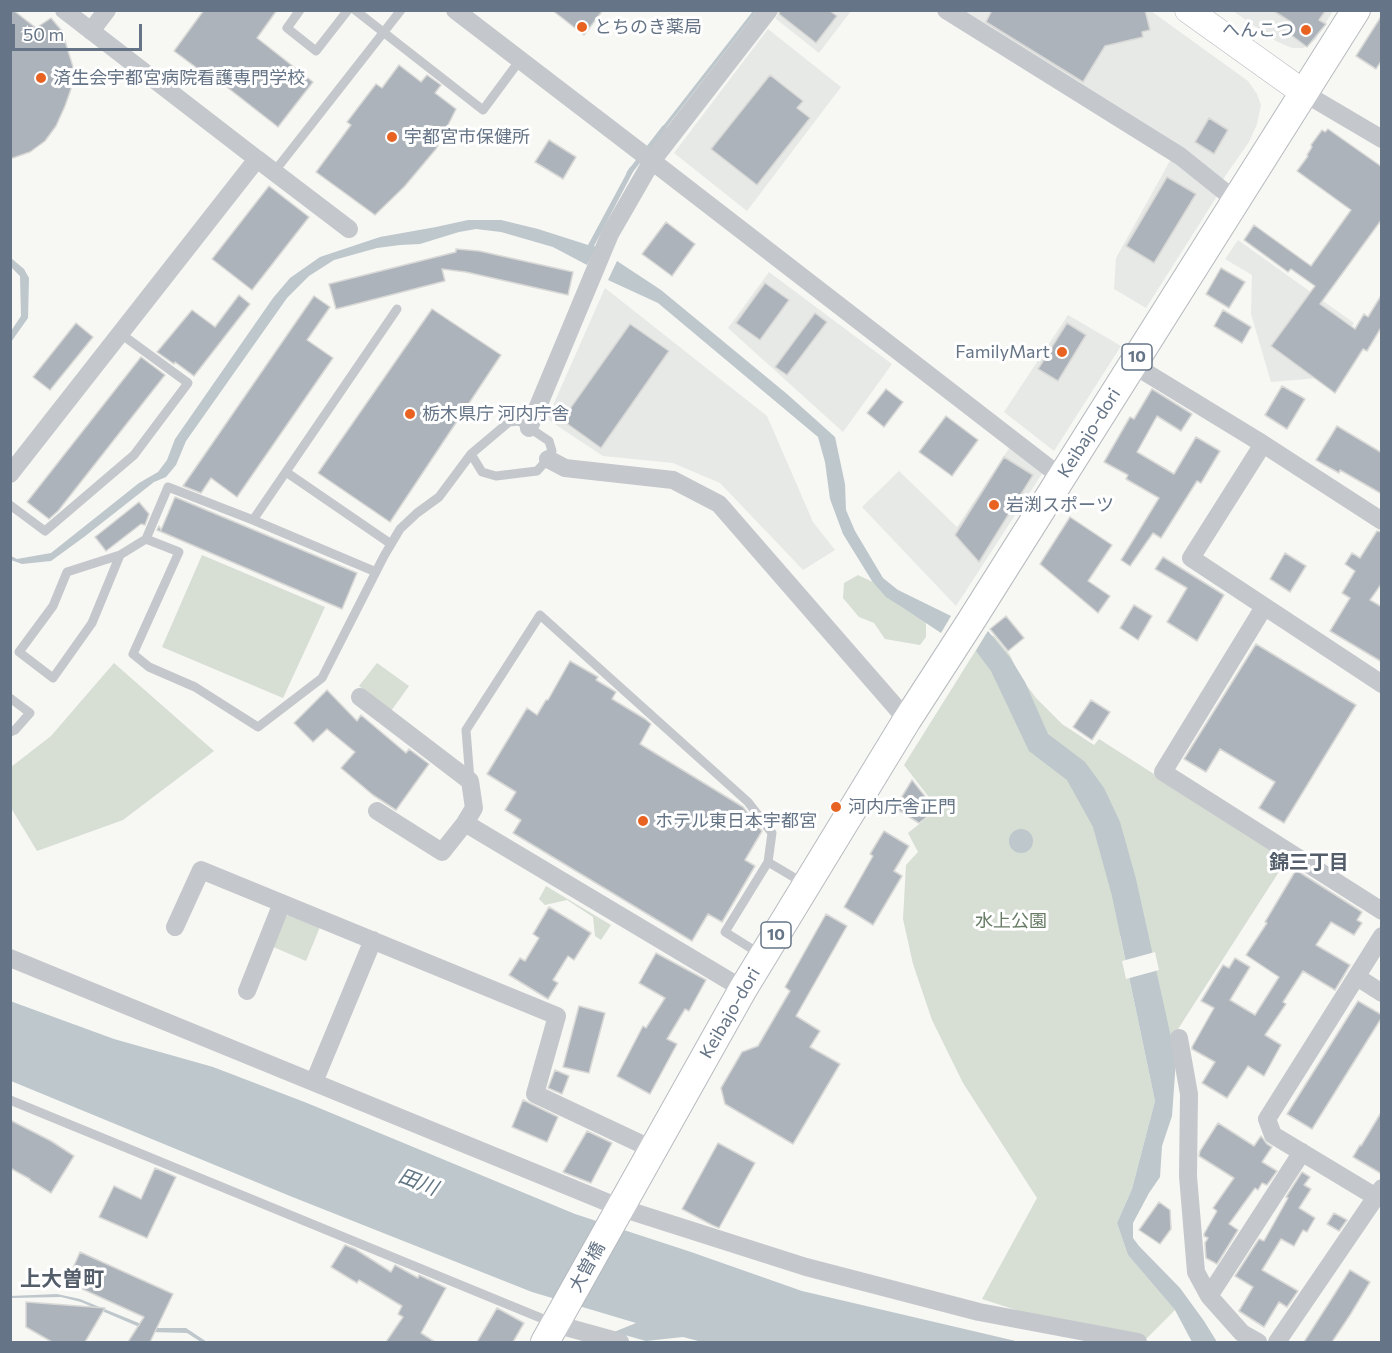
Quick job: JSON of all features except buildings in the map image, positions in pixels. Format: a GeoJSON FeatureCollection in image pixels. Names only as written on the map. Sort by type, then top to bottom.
{"type":"FeatureCollection","features":[{"type":"Feature","properties":{"kind":"main road","name":"10"},"geometry":{"type":"LineString","coordinates":[[1304,93],[1356,10]]}},
{"type":"Feature","properties":{"kind":"main road","name":"Keibajo-dori"},"geometry":{"type":"LineString","coordinates":[[617,1215],[743,989],[907,720],[1304,93]]}},
{"type":"Feature","properties":{"kind":"main road","name":"大曽橋"},"geometry":{"type":"LineString","coordinates":[[554,1326],[617,1215]]}},
{"type":"Feature","properties":{"kind":"street"},"geometry":{"type":"LineString","coordinates":[[64,10],[349,229]]}},
{"type":"Feature","properties":{"kind":"street"},"geometry":{"type":"LineString","coordinates":[[91,31],[107,10]]}},
{"type":"Feature","properties":{"kind":"street"},"geometry":{"type":"LineString","coordinates":[[455,10],[1061,477]]}},
{"type":"Feature","properties":{"kind":"street"},"geometry":{"type":"LineString","coordinates":[[529,428],[610,234],[652,161],[770,10]]}},
{"type":"Feature","properties":{"kind":"street"},"geometry":{"type":"LineString","coordinates":[[946,10],[1180,156],[1235,200]]}},
{"type":"Feature","properties":{"kind":"street"},"geometry":{"type":"LineString","coordinates":[[1188,10],[1304,93],[1382,139]]}},
{"type":"Feature","properties":{"kind":"street"},"geometry":{"type":"LineString","coordinates":[[10,474],[257,159]]}},
{"type":"Feature","properties":{"kind":"street"},"geometry":{"type":"LineString","coordinates":[[1132,364],[1263,444],[1382,521]]}},
{"type":"Feature","properties":{"kind":"street"},"geometry":{"type":"LineString","coordinates":[[1263,444],[1191,558],[1382,684]]}},
{"type":"Feature","properties":{"kind":"street"},"geometry":{"type":"LineString","coordinates":[[548,459],[565,468],[673,480],[719,504],[907,720]]}},
{"type":"Feature","properties":{"kind":"street"},"geometry":{"type":"LineString","coordinates":[[1264,607],[1163,772],[1382,911]]}},
{"type":"Feature","properties":{"kind":"street"},"geometry":{"type":"LineString","coordinates":[[360,697],[470,781],[474,808],[442,852],[377,811]]}},
{"type":"Feature","properties":{"kind":"street"},"geometry":{"type":"LineString","coordinates":[[465,823],[743,989]]}},
{"type":"Feature","properties":{"kind":"street"},"geometry":{"type":"LineString","coordinates":[[175,927],[201,870],[557,1016],[535,1094],[654,1150]]}},
{"type":"Feature","properties":{"kind":"street"},"geometry":{"type":"LineString","coordinates":[[247,991],[282,903]]}},
{"type":"Feature","properties":{"kind":"street"},"geometry":{"type":"LineString","coordinates":[[1277,1342],[1378,1192],[1273,1135],[1268,1119],[1382,936]]}},
{"type":"Feature","properties":{"kind":"street"},"geometry":{"type":"LineString","coordinates":[[314,1082],[373,940]]}},
{"type":"Feature","properties":{"kind":"street"},"geometry":{"type":"LineString","coordinates":[[10,958],[314,1082],[617,1215],[979,1312],[1138,1342]]}},
{"type":"Feature","properties":{"kind":"street"},"geometry":{"type":"LineString","coordinates":[[1357,977],[1382,993]]}},
{"type":"Feature","properties":{"kind":"street"},"geometry":{"type":"LineString","coordinates":[[1179,1038],[1189,1094],[1188,1176],[1196,1272],[1209,1296],[1242,1333],[1258,1342]]}},
{"type":"Feature","properties":{"kind":"street"},"geometry":{"type":"LineString","coordinates":[[1209,1296],[1302,1152]]}},
{"type":"Feature","properties":{"kind":"street"},"geometry":{"type":"LineString","coordinates":[[554,1326],[620,1342]]}},
{"type":"Feature","properties":{"kind":"lane"},"geometry":{"type":"LineString","coordinates":[[300,10],[287,28],[316,51],[348,10]]}},
{"type":"Feature","properties":{"kind":"lane"},"geometry":{"type":"LineString","coordinates":[[355,10],[483,110],[520,60]]}},
{"type":"Feature","properties":{"kind":"lane"},"geometry":{"type":"LineString","coordinates":[[274,172],[401,10]]}},
{"type":"Feature","properties":{"kind":"lane"},"geometry":{"type":"LineString","coordinates":[[253,520],[397,309]]}},
{"type":"Feature","properties":{"kind":"lane"},"geometry":{"type":"LineString","coordinates":[[10,505],[45,531],[134,455],[188,383],[121,334]]}},
{"type":"Feature","properties":{"kind":"lane"},"geometry":{"type":"LineString","coordinates":[[146,539],[179,552],[133,654],[149,667],[195,687],[258,727],[322,678],[400,529],[439,497],[471,454],[509,422],[519,421],[549,441],[552,452],[537,471],[496,476],[482,472],[471,454]]}},
{"type":"Feature","properties":{"kind":"lane"},"geometry":{"type":"LineString","coordinates":[[286,472],[391,544]]}},
{"type":"Feature","properties":{"kind":"lane"},"geometry":{"type":"LineString","coordinates":[[120,555],[92,623],[53,678],[19,652],[53,606],[67,572],[120,555],[146,539],[168,487],[376,572]]}},
{"type":"Feature","properties":{"kind":"lane"},"geometry":{"type":"LineString","coordinates":[[470,781],[466,730],[540,615],[748,802],[772,833],[768,862],[725,932],[763,956]]}},
{"type":"Feature","properties":{"kind":"lane"},"geometry":{"type":"LineString","coordinates":[[10,698],[30,713],[15,730],[10,732]]}},
{"type":"Feature","properties":{"kind":"lane"},"geometry":{"type":"LineString","coordinates":[[768,862],[807,885]]}},
{"type":"Feature","properties":{"kind":"lane"},"geometry":{"type":"LineString","coordinates":[[10,1100],[554,1326]]}},
{"type":"Feature","properties":{"kind":"shaded area"},"geometry":{"type":"Polygon","coordinates":[[[781,11],[851,11],[819,53],[775,18],[781,11]]]}},
{"type":"Feature","properties":{"kind":"shaded area"},"geometry":{"type":"Polygon","coordinates":[[[957,11],[1151,11],[1248,81],[1261,105],[1257,124],[1249,142],[1221,182],[957,11]]]}},
{"type":"Feature","properties":{"kind":"shaded area"},"geometry":{"type":"Polygon","coordinates":[[[1233,11],[1333,11],[1315,40],[1303,48],[1292,48],[1276,41],[1233,11]]]}},
{"type":"Feature","properties":{"kind":"shaded area"},"geometry":{"type":"Polygon","coordinates":[[[768,29],[841,87],[747,211],[674,153],[768,29]]]}},
{"type":"Feature","properties":{"kind":"shaded area"},"geometry":{"type":"Polygon","coordinates":[[[1171,159],[1219,193],[1146,308],[1114,289],[1116,258],[1171,159]]]}},
{"type":"Feature","properties":{"kind":"shaded area"},"geometry":{"type":"Polygon","coordinates":[[[1238,240],[1354,323],[1318,378],[1271,382],[1251,314],[1252,275],[1225,259],[1238,240]]]}},
{"type":"Feature","properties":{"kind":"shaded area"},"geometry":{"type":"Polygon","coordinates":[[[769,272],[892,364],[843,432],[728,328],[769,272]]]}},
{"type":"Feature","properties":{"kind":"shaded area"},"geometry":{"type":"Polygon","coordinates":[[[605,288],[767,416],[813,522],[835,550],[803,570],[720,483],[673,463],[603,456],[547,419],[605,288]]]}},
{"type":"Feature","properties":{"kind":"shaded area"},"geometry":{"type":"Polygon","coordinates":[[[1068,315],[1121,346],[1054,451],[1004,412],[1068,315]]]}},
{"type":"Feature","properties":{"kind":"shaded area"},"geometry":{"type":"Polygon","coordinates":[[[1010,447],[1045,469],[956,606],[862,507],[899,471],[957,527],[1010,447]]]}},
{"type":"Feature","properties":{"kind":"green space"},"geometry":{"type":"Polygon","coordinates":[[[202,555],[325,607],[283,698],[162,647],[202,555]]]}},
{"type":"Feature","properties":{"kind":"green space"},"geometry":{"type":"Polygon","coordinates":[[[858,575],[875,583],[909,607],[926,623],[926,637],[920,645],[885,639],[874,623],[859,617],[843,598],[844,583],[858,575]]]}},
{"type":"Feature","properties":{"kind":"green space","name":"水上公園"},"geometry":{"type":"Polygon","coordinates":[[[986,634],[994,636],[1010,655],[1019,675],[1036,698],[1062,724],[1094,745],[1099,739],[1281,855],[1284,864],[1171,1040],[1120,935],[1155,1101],[1132,1189],[1117,1223],[1128,1255],[1175,1310],[1146,1339],[1019,1311],[982,1299],[1037,1198],[963,1083],[932,1020],[913,964],[903,919],[906,865],[918,852],[908,833],[938,809],[904,765],[986,634]]]}},
{"type":"Feature","properties":{"kind":"green space"},"geometry":{"type":"Polygon","coordinates":[[[114,663],[214,751],[123,820],[37,851],[11,808],[11,767],[51,736],[114,663]]]}},
{"type":"Feature","properties":{"kind":"green space"},"geometry":{"type":"Polygon","coordinates":[[[377,663],[409,686],[391,711],[359,686],[377,663]]]}},
{"type":"Feature","properties":{"kind":"green space"},"geometry":{"type":"Polygon","coordinates":[[[546,886],[611,925],[601,940],[595,936],[593,917],[567,900],[545,905],[539,899],[546,886]]]}},
{"type":"Feature","properties":{"kind":"green space"},"geometry":{"type":"Polygon","coordinates":[[[289,915],[320,927],[306,961],[271,946],[283,917],[289,915]]]}},
{"type":"Feature","properties":{"kind":"water"},"geometry":{"type":"Polygon","coordinates":[[[753,11],[757,11],[662,133],[660,130],[753,11]]]}},
{"type":"Feature","properties":{"kind":"water"},"geometry":{"type":"Polygon","coordinates":[[[630,167],[634,170],[594,246],[596,247],[587,265],[553,247],[501,232],[476,229],[420,244],[377,248],[334,260],[309,276],[287,298],[186,441],[176,465],[166,477],[154,482],[51,561],[22,564],[11,560],[11,556],[17,559],[51,553],[139,483],[158,472],[167,460],[175,439],[273,298],[290,278],[320,257],[380,237],[468,220],[501,220],[588,245],[630,167]]]}},
{"type":"Feature","properties":{"kind":"water"},"geometry":{"type":"Polygon","coordinates":[[[11,258],[24,269],[29,278],[28,318],[11,342],[11,331],[21,316],[20,276],[11,267],[11,258]]]}},
{"type":"Feature","properties":{"kind":"water"},"geometry":{"type":"Polygon","coordinates":[[[617,261],[661,290],[787,394],[835,437],[845,484],[846,510],[855,531],[883,578],[898,590],[951,616],[941,633],[886,597],[872,581],[843,534],[830,499],[825,462],[818,437],[658,303],[608,280],[617,261]]]}},
{"type":"Feature","properties":{"kind":"water"},"geometry":{"type":"Polygon","coordinates":[[[988,631],[1011,659],[1025,682],[1048,734],[1085,762],[1104,788],[1120,822],[1136,879],[1176,1060],[1172,1116],[1162,1146],[1160,1177],[1133,1223],[1133,1238],[1180,1288],[1217,1342],[1192,1342],[1175,1310],[1128,1255],[1117,1223],[1132,1189],[1155,1101],[1112,896],[1093,827],[1067,780],[1029,751],[991,671],[976,651],[988,631]]]}},
{"type":"Feature","properties":{"kind":"water"},"geometry":{"type":"Polygon","coordinates":[[[1021,829],[1030,832],[1033,841],[1030,850],[1021,853],[1012,850],[1009,841],[1012,832],[1021,829]]]}},
{"type":"Feature","properties":{"kind":"water","name":"田川"},"geometry":{"type":"Polygon","coordinates":[[[10,1001],[114,1039],[213,1067],[307,1103],[575,1214],[802,1291],[1020,1342],[702,1342],[683,1337],[646,1341],[614,1332],[636,1323],[532,1292],[290,1196],[11,1081],[10,1001]]]}},
{"type":"Feature","properties":{"kind":"water"},"geometry":{"type":"Polygon","coordinates":[[[57,1294],[80,1299],[151,1328],[186,1328],[207,1342],[201,1342],[187,1333],[151,1332],[81,1302],[61,1297],[11,1298],[10,1296],[57,1294]]]}},
{"type":"Feature","properties":{"kind":"pier"},"geometry":{"type":"Polygon","coordinates":[[[1155,952],[1159,970],[1126,979],[1122,961],[1155,952]]]}},
{"type":"Feature","properties":{"kind":"waterway"},"geometry":{"type":"LineString","coordinates":[[629,173],[664,128]]}},
{"type":"Feature","properties":{"kind":"place","name":"とちのき薬局"},"geometry":{"type":"Point","coordinates":[582,27]}},
{"type":"Feature","properties":{"kind":"place","name":"へんこつ"},"geometry":{"type":"Point","coordinates":[1306,30]}},
{"type":"Feature","properties":{"kind":"place","name":"済生会宇都宮病院看護専門学校"},"geometry":{"type":"Point","coordinates":[41,78]}},
{"type":"Feature","properties":{"kind":"place","name":"宇都宮市保健所"},"geometry":{"type":"Point","coordinates":[392,137]}},
{"type":"Feature","properties":{"kind":"place","name":"FamilyMart"},"geometry":{"type":"Point","coordinates":[1062,352]}},
{"type":"Feature","properties":{"kind":"place","name":"栃木県庁 河内庁舎"},"geometry":{"type":"Point","coordinates":[410,414]}},
{"type":"Feature","properties":{"kind":"place","name":"岩渕スポーツ"},"geometry":{"type":"Point","coordinates":[994,505]}},
{"type":"Feature","properties":{"kind":"place","name":"河内庁舎正門"},"geometry":{"type":"Point","coordinates":[836,807]}},
{"type":"Feature","properties":{"kind":"place","name":"ホテル東日本宇都宮"},"geometry":{"type":"Point","coordinates":[643,821]}},
{"type":"Feature","properties":{"kind":"district","name":"錦三丁目"},"geometry":{"type":"Point","coordinates":[1309,862]}},
{"type":"Feature","properties":{"kind":"district","name":"上大曽町"},"geometry":{"type":"Point","coordinates":[62,1279]}}]}
